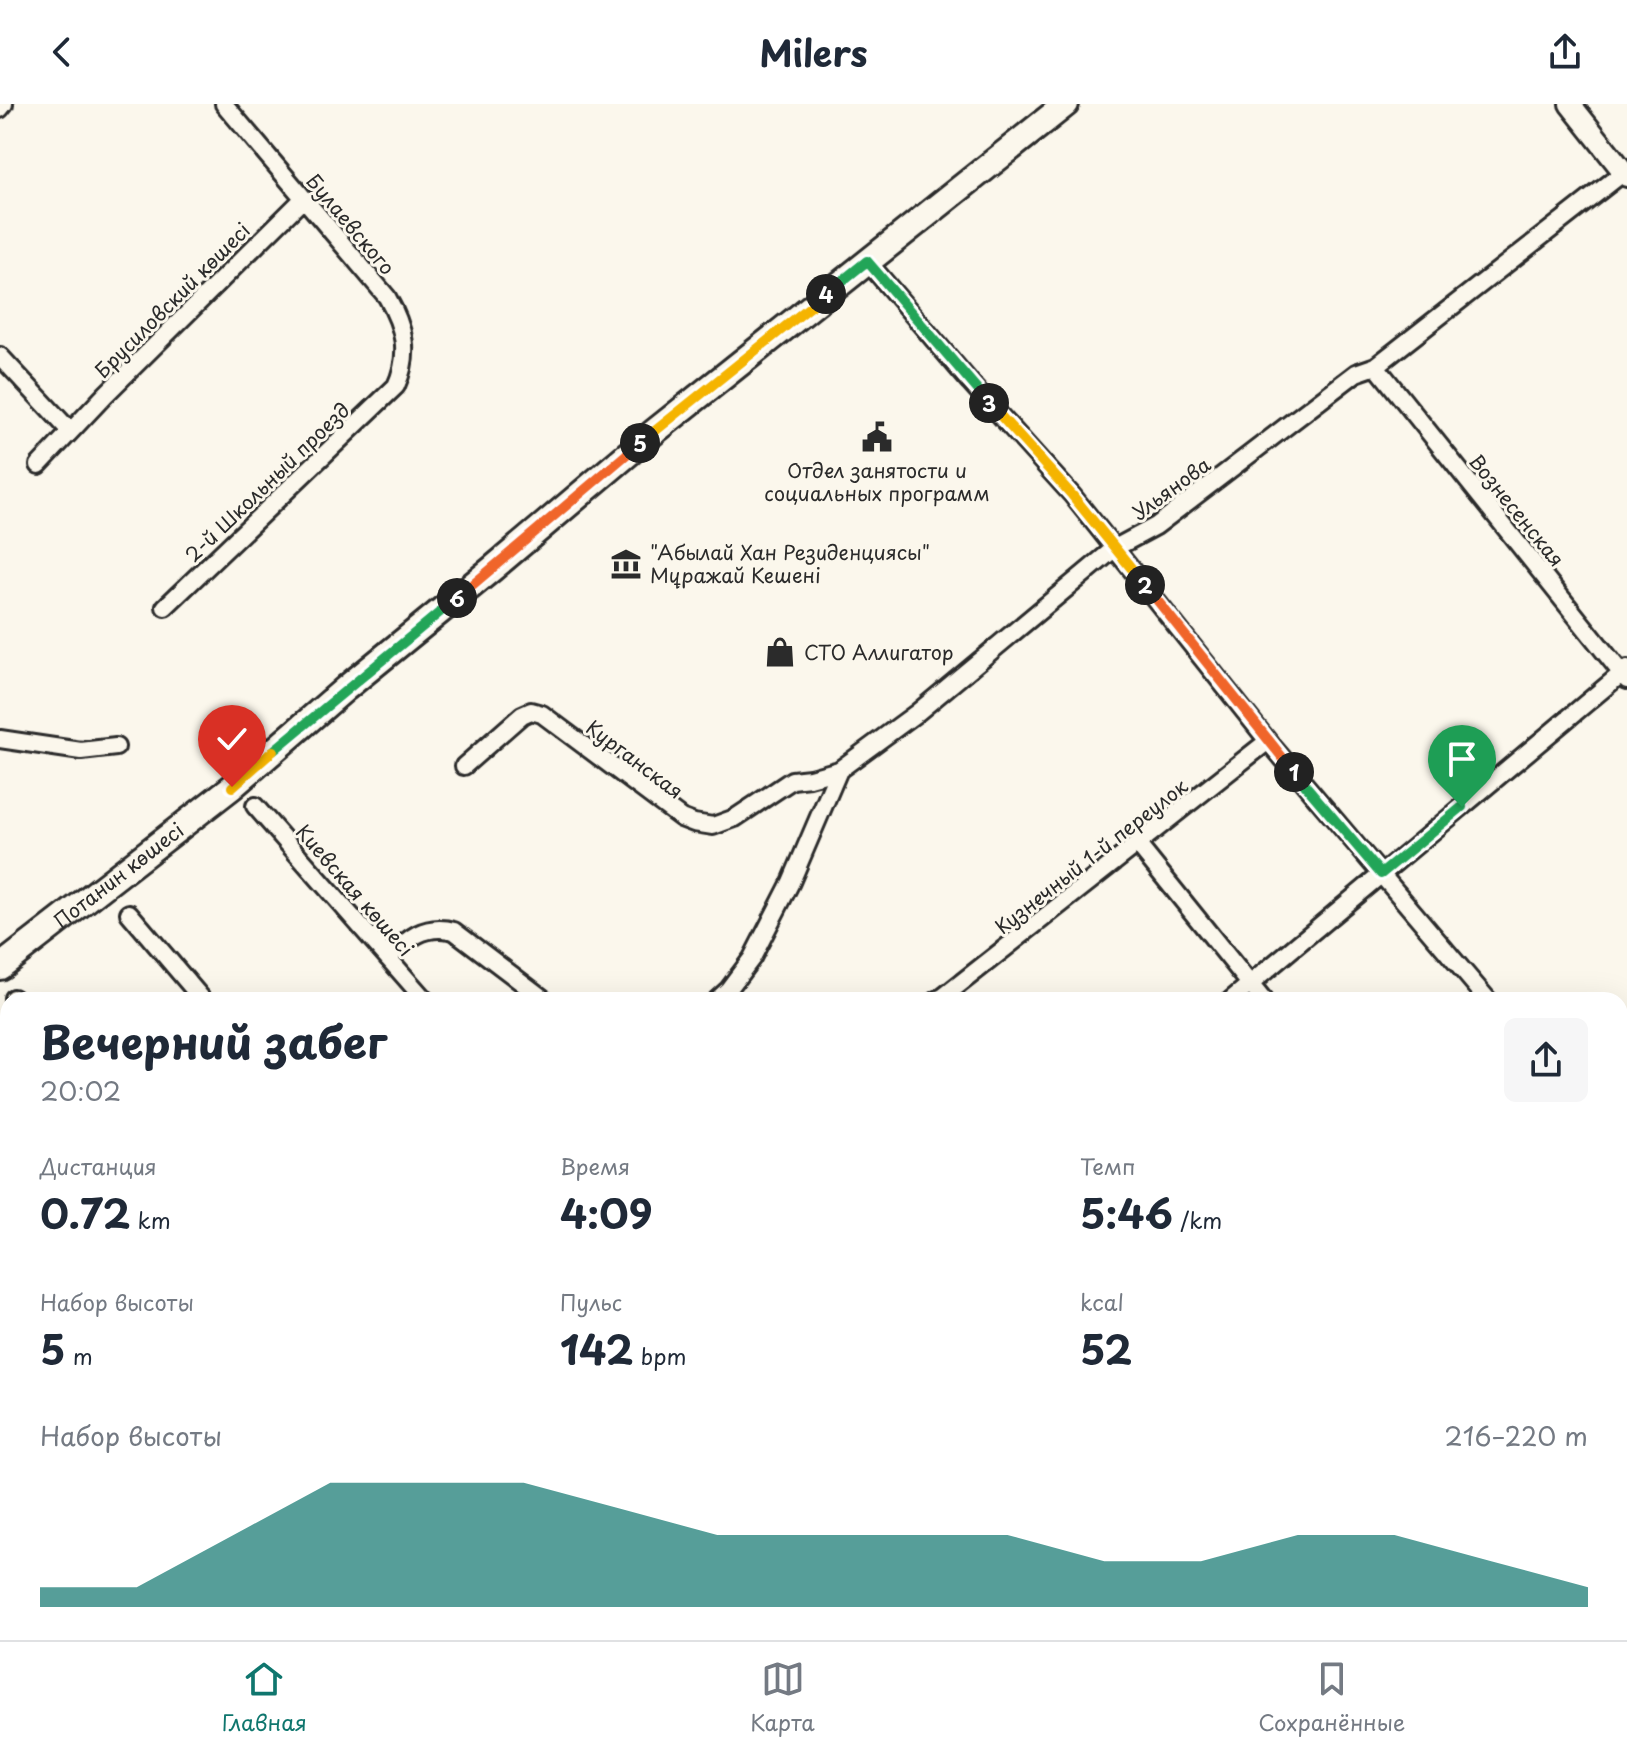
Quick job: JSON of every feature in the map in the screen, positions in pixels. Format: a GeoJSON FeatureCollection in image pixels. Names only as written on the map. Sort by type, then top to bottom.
{"type":"FeatureCollection","features":[{"type":"Feature","properties":{"kind":"main road","name":"Потанин көшесі"},"geometry":{"type":"LineString","coordinates":[[0,967],[232,787],[341,681],[492,569],[654,432],[1066,104]]}},
{"type":"Feature","properties":{"kind":"street"},"geometry":{"type":"LineString","coordinates":[[0,109],[4,104]]}},
{"type":"Feature","properties":{"kind":"street","name":"Булаевского"},"geometry":{"type":"LineString","coordinates":[[224,104],[387,297],[402,328],[404,362],[396,386]]}},
{"type":"Feature","properties":{"kind":"street"},"geometry":{"type":"LineString","coordinates":[[1570,104],[1626,172]]}},
{"type":"Feature","properties":{"kind":"street","name":"Ульянова"},"geometry":{"type":"LineString","coordinates":[[839,770],[918,712],[1115,548],[1156,526],[1356,373],[1376,366],[1626,172]]}},
{"type":"Feature","properties":{"kind":"street","name":"Брусиловский көшесі"},"geometry":{"type":"LineString","coordinates":[[39,465],[304,198]]}},
{"type":"Feature","properties":{"kind":"street"},"geometry":{"type":"LineString","coordinates":[[867,261],[1072,495],[1268,741],[1481,992]]}},
{"type":"Feature","properties":{"kind":"street"},"geometry":{"type":"LineString","coordinates":[[0,356],[70,431]]}},
{"type":"Feature","properties":{"kind":"street","name":"Вознесенская"},"geometry":{"type":"LineString","coordinates":[[1376,366],[1625,674]]}},
{"type":"Feature","properties":{"kind":"street","name":"2-й Школьный проезд"},"geometry":{"type":"LineString","coordinates":[[165,607],[396,386]]}},
{"type":"Feature","properties":{"kind":"street"},"geometry":{"type":"LineString","coordinates":[[1240,992],[1625,674]]}},
{"type":"Feature","properties":{"kind":"street","name":"Курганская"},"geometry":{"type":"LineString","coordinates":[[464,766],[522,715],[531,711],[542,714],[681,818],[713,826],[735,818],[792,780],[839,770]]}},
{"type":"Feature","properties":{"kind":"street"},"geometry":{"type":"LineString","coordinates":[[0,739],[81,751],[116,747]]}},
{"type":"Feature","properties":{"kind":"street","name":"Кузнечный 1-й переулок"},"geometry":{"type":"LineString","coordinates":[[949,992],[1268,741]]}},
{"type":"Feature","properties":{"kind":"street"},"geometry":{"type":"LineString","coordinates":[[726,992],[752,958],[791,882],[839,770]]}},
{"type":"Feature","properties":{"kind":"street","name":"Киевская көшесі"},"geometry":{"type":"LineString","coordinates":[[255,806],[418,992]]}},
{"type":"Feature","properties":{"kind":"street"},"geometry":{"type":"LineString","coordinates":[[1138,845],[1256,992]]}},
{"type":"Feature","properties":{"kind":"street"},"geometry":{"type":"LineString","coordinates":[[129,913],[196,992]]}},
{"type":"Feature","properties":{"kind":"street"},"geometry":{"type":"LineString","coordinates":[[388,958],[413,935],[445,928],[454,931],[534,992]]}},
{"type":"Feature","properties":{"kind":"place","name":"Отдел занятости и социальных программ"},"geometry":{"type":"Point","coordinates":[877,437]}},
{"type":"Feature","properties":{"kind":"place","name":"\"Абылай Хан Резиденциясы\" Мұражай Кешені"},"geometry":{"type":"Point","coordinates":[626,564]}},
{"type":"Feature","properties":{"kind":"place","name":"СТО Аллигатор"},"geometry":{"type":"Point","coordinates":[780,652]}},
{"type":"Feature","properties":{"kind":"route"},"geometry":{"type":"LineString","coordinates":[[232,787],[654,432],[867,261],[1072,495],[1268,741],[1381,874],[1462,807]]}}]}
